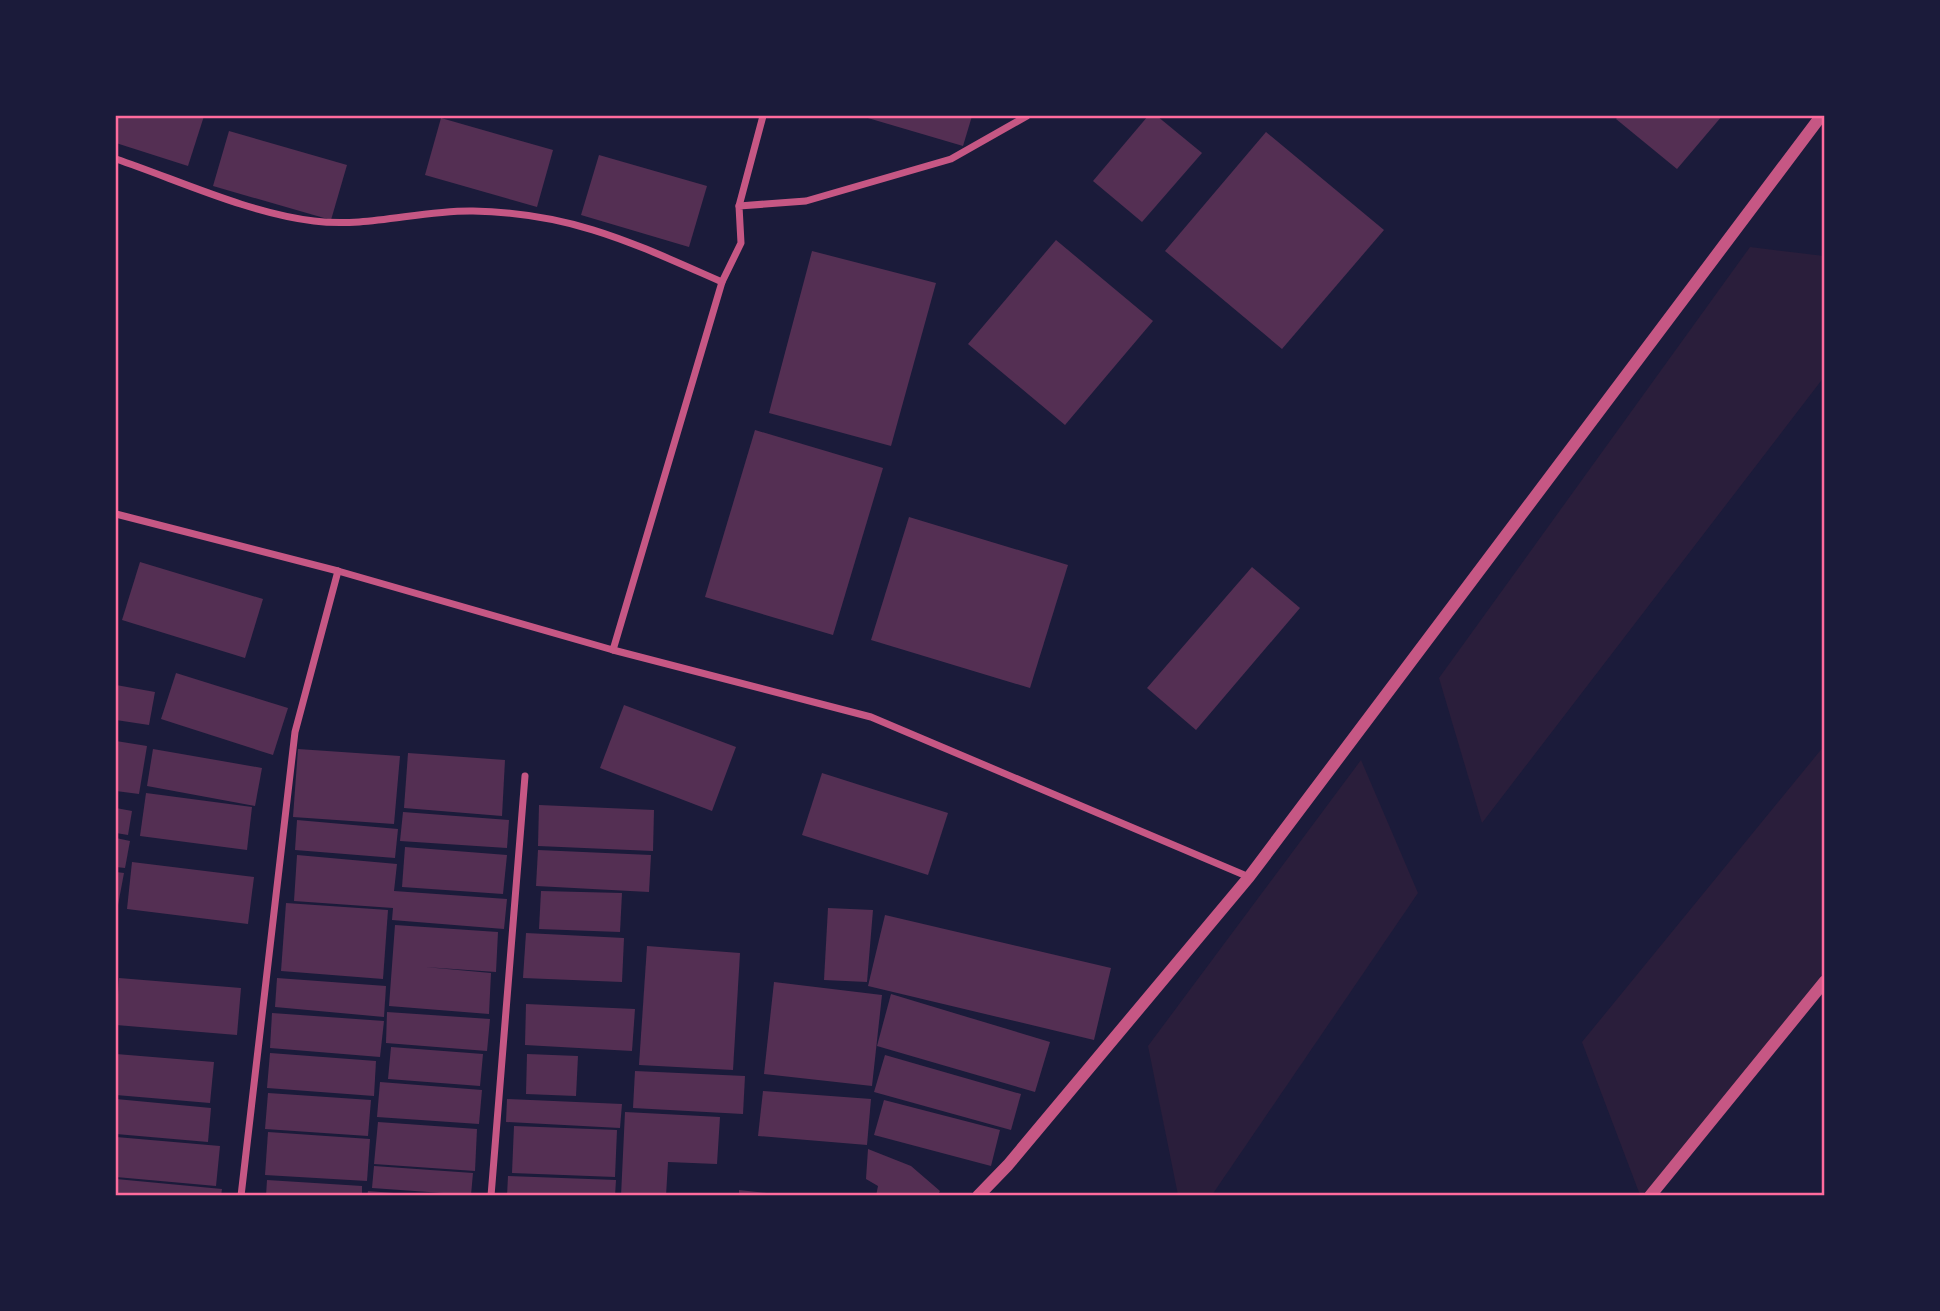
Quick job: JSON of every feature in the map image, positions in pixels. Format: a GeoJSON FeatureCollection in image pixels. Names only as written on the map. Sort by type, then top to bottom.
{"type":"FeatureCollection","features":[{"type":"Feature","properties":{"kind":"street"},"geometry":{"type":"LineString","coordinates":[[613,650],[722,282],[741,243],[739,206],[764,116]]}},
{"type":"Feature","properties":{"kind":"street"},"geometry":{"type":"LineString","coordinates":[[739,206],[806,201],[951,159],[1027,116]]}},
{"type":"Feature","properties":{"kind":"street"},"geometry":{"type":"LineString","coordinates":[[978,1195],[1008,1165],[1249,877],[1821,116]]}},
{"type":"Feature","properties":{"kind":"street"},"geometry":{"type":"LineString","coordinates":[[116,159],[272,213],[314,221],[377,221],[471,211],[546,216],[618,236],[722,282]]}},
{"type":"Feature","properties":{"kind":"street"},"geometry":{"type":"LineString","coordinates":[[116,514],[338,571],[613,650],[871,717],[1249,877]]}},
{"type":"Feature","properties":{"kind":"street"},"geometry":{"type":"LineString","coordinates":[[241,1195],[295,732],[338,571]]}},
{"type":"Feature","properties":{"kind":"street"},"geometry":{"type":"LineString","coordinates":[[491,1195],[525,776]]}},
{"type":"Feature","properties":{"kind":"street"},"geometry":{"type":"LineString","coordinates":[[1650,1195],[1825,982]]}},
{"type":"Feature","properties":{"kind":"shaded area"},"geometry":{"type":"Polygon","coordinates":[[[1750,247],[1824,256],[1824,377],[1482,823],[1439,678],[1750,247]]]}},
{"type":"Feature","properties":{"kind":"shaded area"},"geometry":{"type":"Polygon","coordinates":[[[1824,746],[1824,981],[1650,1195],[1640,1195],[1582,1042],[1824,746]]]}},
{"type":"Feature","properties":{"kind":"shaded area"},"geometry":{"type":"Polygon","coordinates":[[[1361,760],[1418,893],[1212,1195],[1178,1195],[1148,1046],[1361,760]]]}},
{"type":"Feature","properties":{"kind":"building"},"geometry":{"type":"Polygon","coordinates":[[[116,116],[204,116],[188,166],[116,143],[116,116]]]}},
{"type":"Feature","properties":{"kind":"building"},"geometry":{"type":"Polygon","coordinates":[[[861,116],[972,116],[963,146],[861,116]]]}},
{"type":"Feature","properties":{"kind":"building"},"geometry":{"type":"Polygon","coordinates":[[[1148,116],[1157,116],[1202,153],[1142,222],[1093,181],[1148,116]]]}},
{"type":"Feature","properties":{"kind":"building"},"geometry":{"type":"Polygon","coordinates":[[[1619,116],[1722,116],[1677,169],[1616,119],[1619,116]]]}},
{"type":"Feature","properties":{"kind":"building"},"geometry":{"type":"Polygon","coordinates":[[[441,118],[553,150],[537,207],[425,175],[441,118]]]}},
{"type":"Feature","properties":{"kind":"building"},"geometry":{"type":"Polygon","coordinates":[[[229,131],[347,165],[331,220],[213,186],[229,131]]]}},
{"type":"Feature","properties":{"kind":"building"},"geometry":{"type":"Polygon","coordinates":[[[1266,132],[1384,230],[1282,349],[1165,251],[1266,132]]]}},
{"type":"Feature","properties":{"kind":"building"},"geometry":{"type":"Polygon","coordinates":[[[599,155],[707,186],[689,247],[581,215],[599,155]]]}},
{"type":"Feature","properties":{"kind":"building"},"geometry":{"type":"Polygon","coordinates":[[[1056,240],[1153,321],[1065,425],[968,344],[1056,240]]]}},
{"type":"Feature","properties":{"kind":"building"},"geometry":{"type":"Polygon","coordinates":[[[812,251],[936,283],[891,446],[769,413],[812,251]]]}},
{"type":"Feature","properties":{"kind":"building"},"geometry":{"type":"Polygon","coordinates":[[[755,430],[883,468],[833,635],[705,597],[755,430]]]}},
{"type":"Feature","properties":{"kind":"building"},"geometry":{"type":"Polygon","coordinates":[[[909,517],[1068,565],[1030,688],[871,640],[909,517]]]}},
{"type":"Feature","properties":{"kind":"building"},"geometry":{"type":"Polygon","coordinates":[[[140,562],[263,599],[245,658],[122,620],[140,562]]]}},
{"type":"Feature","properties":{"kind":"building"},"geometry":{"type":"Polygon","coordinates":[[[1252,567],[1300,608],[1196,730],[1147,688],[1252,567]]]}},
{"type":"Feature","properties":{"kind":"building"},"geometry":{"type":"Polygon","coordinates":[[[176,673],[288,708],[273,755],[161,719],[176,673]]]}},
{"type":"Feature","properties":{"kind":"building"},"geometry":{"type":"Polygon","coordinates":[[[116,685],[155,692],[149,725],[116,720],[116,685]]]}},
{"type":"Feature","properties":{"kind":"building"},"geometry":{"type":"Polygon","coordinates":[[[624,705],[736,747],[712,811],[600,768],[624,705]]]}},
{"type":"Feature","properties":{"kind":"building"},"geometry":{"type":"Polygon","coordinates":[[[116,741],[147,746],[139,794],[116,791],[116,741]]]}},
{"type":"Feature","properties":{"kind":"building"},"geometry":{"type":"Polygon","coordinates":[[[153,749],[262,768],[255,806],[147,786],[153,749]]]}},
{"type":"Feature","properties":{"kind":"building"},"geometry":{"type":"Polygon","coordinates":[[[298,749],[400,756],[394,824],[293,817],[298,749]]]}},
{"type":"Feature","properties":{"kind":"building"},"geometry":{"type":"Polygon","coordinates":[[[408,753],[505,760],[502,816],[404,808],[408,753]]]}},
{"type":"Feature","properties":{"kind":"building"},"geometry":{"type":"Polygon","coordinates":[[[822,773],[948,813],[928,875],[802,835],[822,773]]]}},
{"type":"Feature","properties":{"kind":"building"},"geometry":{"type":"Polygon","coordinates":[[[146,793],[252,807],[247,850],[140,836],[146,793]]]}},
{"type":"Feature","properties":{"kind":"building"},"geometry":{"type":"Polygon","coordinates":[[[539,805],[654,810],[653,851],[538,846],[539,805]]]}},
{"type":"Feature","properties":{"kind":"building"},"geometry":{"type":"Polygon","coordinates":[[[116,808],[132,811],[128,835],[116,833],[116,808]]]}},
{"type":"Feature","properties":{"kind":"building"},"geometry":{"type":"Polygon","coordinates":[[[403,812],[509,820],[507,848],[400,841],[403,812]]]}},
{"type":"Feature","properties":{"kind":"building"},"geometry":{"type":"Polygon","coordinates":[[[297,820],[398,829],[395,858],[295,850],[297,820]]]}},
{"type":"Feature","properties":{"kind":"building"},"geometry":{"type":"Polygon","coordinates":[[[116,838],[130,841],[125,868],[116,867],[116,838]]]}},
{"type":"Feature","properties":{"kind":"building"},"geometry":{"type":"Polygon","coordinates":[[[405,847],[507,855],[503,894],[402,887],[405,847]]]}},
{"type":"Feature","properties":{"kind":"building"},"geometry":{"type":"Polygon","coordinates":[[[538,850],[651,855],[649,892],[536,886],[538,850]]]}},
{"type":"Feature","properties":{"kind":"building"},"geometry":{"type":"Polygon","coordinates":[[[297,855],[397,864],[394,891],[507,899],[504,929],[392,920],[393,908],[294,901],[297,855]]]}},
{"type":"Feature","properties":{"kind":"building"},"geometry":{"type":"Polygon","coordinates":[[[132,862],[254,877],[248,924],[127,909],[132,862]]]}},
{"type":"Feature","properties":{"kind":"building"},"geometry":{"type":"Polygon","coordinates":[[[116,872],[124,873],[118,905],[116,904],[116,872]]]}},
{"type":"Feature","properties":{"kind":"building"},"geometry":{"type":"Polygon","coordinates":[[[541,891],[622,893],[620,932],[539,929],[541,891]]]}},
{"type":"Feature","properties":{"kind":"building"},"geometry":{"type":"Polygon","coordinates":[[[286,903],[388,910],[383,979],[281,971],[286,903]]]}},
{"type":"Feature","properties":{"kind":"building"},"geometry":{"type":"Polygon","coordinates":[[[828,908],[873,910],[867,982],[824,980],[828,908]]]}},
{"type":"Feature","properties":{"kind":"building"},"geometry":{"type":"Polygon","coordinates":[[[885,915],[1111,968],[1094,1040],[868,986],[885,915]]]}},
{"type":"Feature","properties":{"kind":"building"},"geometry":{"type":"Polygon","coordinates":[[[395,925],[498,932],[496,972],[425,967],[491,973],[489,1014],[389,1006],[395,925]]]}},
{"type":"Feature","properties":{"kind":"building"},"geometry":{"type":"Polygon","coordinates":[[[526,933],[624,938],[622,982],[523,978],[526,933]]]}},
{"type":"Feature","properties":{"kind":"building"},"geometry":{"type":"Polygon","coordinates":[[[647,946],[740,953],[733,1070],[639,1065],[647,946]]]}},
{"type":"Feature","properties":{"kind":"building"},"geometry":{"type":"Polygon","coordinates":[[[119,978],[241,988],[237,1035],[116,1025],[119,978]]]}},
{"type":"Feature","properties":{"kind":"building"},"geometry":{"type":"Polygon","coordinates":[[[277,978],[386,986],[384,1017],[275,1007],[277,978]]]}},
{"type":"Feature","properties":{"kind":"building"},"geometry":{"type":"Polygon","coordinates":[[[774,982],[882,995],[872,1086],[764,1074],[774,982]]]}},
{"type":"Feature","properties":{"kind":"building"},"geometry":{"type":"Polygon","coordinates":[[[891,994],[1050,1042],[1035,1092],[877,1046],[891,994]]]}},
{"type":"Feature","properties":{"kind":"building"},"geometry":{"type":"Polygon","coordinates":[[[526,1004],[635,1009],[632,1051],[525,1045],[526,1004]]]}},
{"type":"Feature","properties":{"kind":"building"},"geometry":{"type":"Polygon","coordinates":[[[387,1012],[490,1019],[487,1051],[386,1043],[387,1012]]]}},
{"type":"Feature","properties":{"kind":"building"},"geometry":{"type":"Polygon","coordinates":[[[272,1013],[384,1021],[380,1057],[270,1048],[272,1013]]]}},
{"type":"Feature","properties":{"kind":"building"},"geometry":{"type":"Polygon","coordinates":[[[391,1047],[483,1054],[480,1086],[388,1079],[391,1047]]]}},
{"type":"Feature","properties":{"kind":"building"},"geometry":{"type":"Polygon","coordinates":[[[270,1053],[376,1061],[374,1096],[267,1088],[270,1053]]]}},
{"type":"Feature","properties":{"kind":"building"},"geometry":{"type":"Polygon","coordinates":[[[116,1054],[214,1062],[210,1103],[116,1095],[116,1054]]]}},
{"type":"Feature","properties":{"kind":"building"},"geometry":{"type":"Polygon","coordinates":[[[527,1054],[578,1056],[576,1096],[526,1094],[527,1054]]]}},
{"type":"Feature","properties":{"kind":"building"},"geometry":{"type":"Polygon","coordinates":[[[885,1055],[1021,1094],[1011,1130],[874,1092],[885,1055]]]}},
{"type":"Feature","properties":{"kind":"building"},"geometry":{"type":"Polygon","coordinates":[[[635,1071],[745,1076],[743,1114],[633,1108],[635,1071]]]}},
{"type":"Feature","properties":{"kind":"building"},"geometry":{"type":"Polygon","coordinates":[[[380,1082],[482,1090],[479,1124],[377,1117],[380,1082]]]}},
{"type":"Feature","properties":{"kind":"building"},"geometry":{"type":"Polygon","coordinates":[[[763,1091],[871,1099],[867,1145],[758,1136],[763,1091]]]}},
{"type":"Feature","properties":{"kind":"building"},"geometry":{"type":"Polygon","coordinates":[[[268,1093],[371,1100],[368,1136],[265,1129],[268,1093]]]}},
{"type":"Feature","properties":{"kind":"building"},"geometry":{"type":"Polygon","coordinates":[[[116,1099],[211,1108],[208,1142],[116,1134],[116,1099]]]}},
{"type":"Feature","properties":{"kind":"building"},"geometry":{"type":"Polygon","coordinates":[[[507,1099],[622,1104],[620,1128],[506,1122],[507,1099]]]}},
{"type":"Feature","properties":{"kind":"building"},"geometry":{"type":"Polygon","coordinates":[[[884,1100],[1000,1130],[991,1166],[874,1135],[884,1100]]]}},
{"type":"Feature","properties":{"kind":"building"},"geometry":{"type":"Polygon","coordinates":[[[625,1112],[720,1117],[717,1164],[668,1162],[666,1196],[621,1196],[625,1112]]]}},
{"type":"Feature","properties":{"kind":"building"},"geometry":{"type":"Polygon","coordinates":[[[378,1122],[477,1129],[475,1171],[374,1164],[378,1122]]]}},
{"type":"Feature","properties":{"kind":"building"},"geometry":{"type":"Polygon","coordinates":[[[514,1126],[617,1130],[615,1177],[512,1173],[514,1126]]]}},
{"type":"Feature","properties":{"kind":"building"},"geometry":{"type":"Polygon","coordinates":[[[268,1132],[370,1139],[367,1181],[265,1175],[268,1132]]]}},
{"type":"Feature","properties":{"kind":"building"},"geometry":{"type":"Polygon","coordinates":[[[116,1137],[220,1146],[216,1186],[116,1177],[116,1137]]]}},
{"type":"Feature","properties":{"kind":"building"},"geometry":{"type":"Polygon","coordinates":[[[868,1149],[911,1166],[940,1191],[937,1196],[876,1196],[878,1186],[866,1179],[868,1149]]]}},
{"type":"Feature","properties":{"kind":"building"},"geometry":{"type":"Polygon","coordinates":[[[374,1166],[473,1173],[471,1195],[372,1188],[374,1166]]]}},
{"type":"Feature","properties":{"kind":"building"},"geometry":{"type":"Polygon","coordinates":[[[508,1176],[616,1180],[615,1196],[507,1196],[508,1176]]]}},
{"type":"Feature","properties":{"kind":"building"},"geometry":{"type":"Polygon","coordinates":[[[116,1179],[222,1189],[221,1196],[116,1196],[116,1179]]]}},
{"type":"Feature","properties":{"kind":"building"},"geometry":{"type":"Polygon","coordinates":[[[267,1180],[362,1186],[362,1196],[266,1196],[267,1180]]]}},
{"type":"Feature","properties":{"kind":"building"},"geometry":{"type":"Polygon","coordinates":[[[739,1190],[777,1194],[777,1196],[739,1196],[739,1190]]]}},
{"type":"Feature","properties":{"kind":"building"},"geometry":{"type":"Polygon","coordinates":[[[368,1191],[407,1194],[407,1196],[367,1196],[368,1191]]]}}]}
